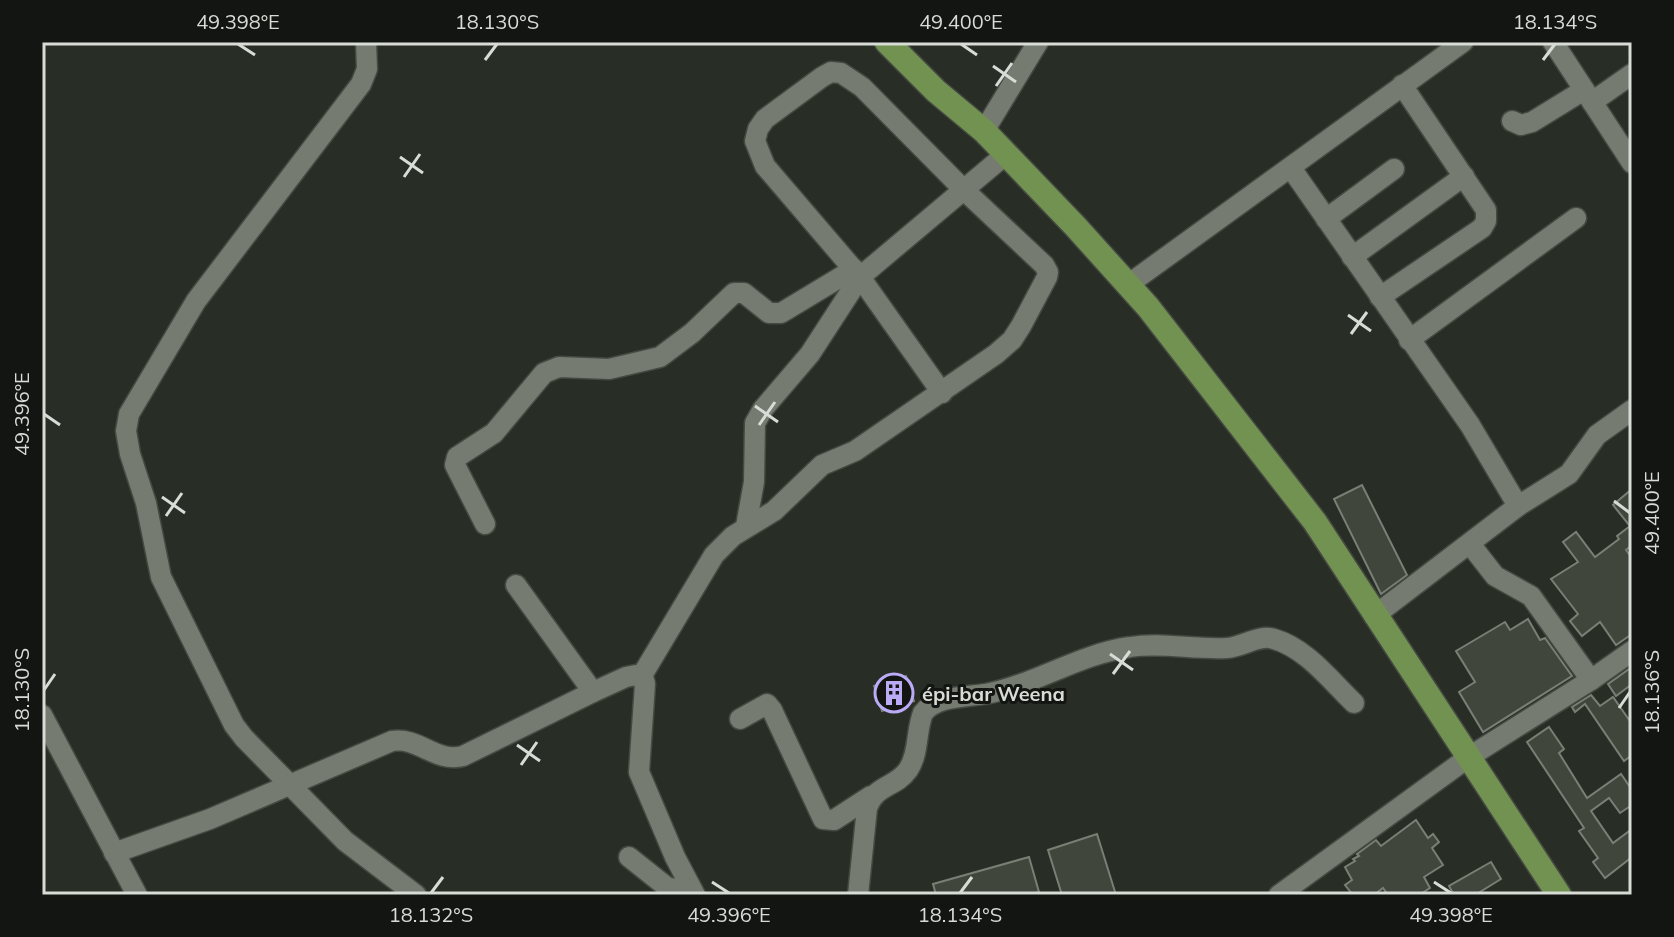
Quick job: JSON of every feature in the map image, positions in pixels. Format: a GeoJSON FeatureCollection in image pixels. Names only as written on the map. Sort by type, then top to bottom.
{"type":"FeatureCollection","features":[{"type":"Feature","properties":{"kind":"main road"},"geometry":{"type":"LineString","coordinates":[[887,42],[936,91],[984,131],[1129,284],[1315,522],[1559,895]]}},
{"type":"Feature","properties":{"kind":"street"},"geometry":{"type":"LineString","coordinates":[[366,42],[367,69],[361,84],[196,301],[129,414],[126,431],[146,503],[161,577],[234,725],[345,841],[416,895]]}},
{"type":"Feature","properties":{"kind":"street"},"geometry":{"type":"LineString","coordinates":[[984,131],[1038,42]]}},
{"type":"Feature","properties":{"kind":"street"},"geometry":{"type":"LineString","coordinates":[[1129,284],[1463,42]]}},
{"type":"Feature","properties":{"kind":"street"},"geometry":{"type":"LineString","coordinates":[[1553,42],[1632,163]]}},
{"type":"Feature","properties":{"kind":"street"},"geometry":{"type":"LineString","coordinates":[[641,677],[714,555],[746,526],[774,511],[822,465],[855,451],[942,393],[1012,340],[1048,272],[852,79],[831,72],[765,119],[755,141],[765,166],[857,273],[942,393]]}},
{"type":"Feature","properties":{"kind":"street"},"geometry":{"type":"LineString","coordinates":[[1512,121],[1521,125],[1532,122],[1632,74]]}},
{"type":"Feature","properties":{"kind":"street"},"geometry":{"type":"LineString","coordinates":[[1380,297],[1482,228],[1486,221],[1486,210],[1402,85]]}},
{"type":"Feature","properties":{"kind":"street"},"geometry":{"type":"LineString","coordinates":[[485,524],[455,465],[457,457],[494,433],[544,373],[559,367],[609,369],[660,357],[692,333],[734,293],[744,293],[769,313],[781,313],[857,273],[1005,155]]}},
{"type":"Feature","properties":{"kind":"street"},"geometry":{"type":"LineString","coordinates":[[1291,168],[1470,425],[1518,506]]}},
{"type":"Feature","properties":{"kind":"street"},"geometry":{"type":"LineString","coordinates":[[1326,219],[1394,169]]}},
{"type":"Feature","properties":{"kind":"street"},"geometry":{"type":"LineString","coordinates":[[1352,257],[1464,176]]}},
{"type":"Feature","properties":{"kind":"street"},"geometry":{"type":"LineString","coordinates":[[1409,340],[1576,218]]}},
{"type":"Feature","properties":{"kind":"street"},"geometry":{"type":"LineString","coordinates":[[746,526],[754,482],[755,423],[763,409],[810,354],[857,273]]}},
{"type":"Feature","properties":{"kind":"street"},"geometry":{"type":"LineString","coordinates":[[1374,616],[1518,506],[1569,474],[1597,435],[1632,410]]}},
{"type":"Feature","properties":{"kind":"street"},"geometry":{"type":"LineString","coordinates":[[1470,544],[1495,576],[1531,596],[1591,680]]}},
{"type":"Feature","properties":{"kind":"street"},"geometry":{"type":"LineString","coordinates":[[516,585],[593,692]]}},
{"type":"Feature","properties":{"kind":"street"},"geometry":{"type":"LineString","coordinates":[[740,719],[767,704],[823,819],[834,820],[908,771],[920,721],[928,706],[938,701],[997,692],[1078,660],[1131,646],[1228,648],[1270,637],[1310,661],[1354,703]]}},
{"type":"Feature","properties":{"kind":"street"},"geometry":{"type":"LineString","coordinates":[[1279,895],[1469,757],[1632,651]]}},
{"type":"Feature","properties":{"kind":"street"},"geometry":{"type":"LineString","coordinates":[[114,853],[210,819],[392,741],[405,739],[438,755],[463,756],[626,677],[641,677]]}},
{"type":"Feature","properties":{"kind":"street"},"geometry":{"type":"LineString","coordinates":[[641,677],[645,684],[639,772],[693,893]]}},
{"type":"Feature","properties":{"kind":"street"},"geometry":{"type":"LineString","coordinates":[[42,715],[137,895]]}},
{"type":"Feature","properties":{"kind":"street"},"geometry":{"type":"LineString","coordinates":[[858,895],[867,808],[871,796]]}},
{"type":"Feature","properties":{"kind":"street"},"geometry":{"type":"LineString","coordinates":[[629,857],[668,888],[693,893]]}},
{"type":"Feature","properties":{"kind":"building"},"geometry":{"type":"Polygon","coordinates":[[[1362,485],[1407,575],[1381,594],[1334,499],[1362,485]]]}},
{"type":"Feature","properties":{"kind":"building"},"geometry":{"type":"Polygon","coordinates":[[[1632,489],[1632,545],[1626,550],[1632,558],[1632,634],[1616,645],[1600,622],[1582,636],[1570,621],[1578,614],[1551,579],[1578,562],[1563,542],[1576,532],[1595,557],[1619,539],[1617,536],[1630,526],[1613,505],[1632,489]]]}},
{"type":"Feature","properties":{"kind":"building"},"geometry":{"type":"Polygon","coordinates":[[[1528,619],[1540,640],[1545,638],[1572,676],[1483,732],[1459,692],[1475,682],[1456,651],[1505,622],[1510,630],[1528,619]]]}},
{"type":"Feature","properties":{"kind":"building"},"geometry":{"type":"Polygon","coordinates":[[[1632,667],[1632,684],[1616,696],[1608,684],[1632,667]]]}},
{"type":"Feature","properties":{"kind":"building","name":"épi-bar Weena"},"geometry":{"type":"Polygon","coordinates":[[[906,676],[914,701],[882,711],[874,686],[906,676]]]}},
{"type":"Feature","properties":{"kind":"building"},"geometry":{"type":"Polygon","coordinates":[[[1591,695],[1600,706],[1613,697],[1632,724],[1632,755],[1624,761],[1585,704],[1575,712],[1572,707],[1591,695]]]}},
{"type":"Feature","properties":{"kind":"building"},"geometry":{"type":"Polygon","coordinates":[[[1549,727],[1564,749],[1559,753],[1587,798],[1621,774],[1632,790],[1632,805],[1620,813],[1609,798],[1591,811],[1613,843],[1632,829],[1632,857],[1605,878],[1593,862],[1598,858],[1579,831],[1584,828],[1527,742],[1549,727]]]}},
{"type":"Feature","properties":{"kind":"building"},"geometry":{"type":"Polygon","coordinates":[[[1416,820],[1428,838],[1433,834],[1439,842],[1432,848],[1443,865],[1424,877],[1430,888],[1419,895],[1388,895],[1383,888],[1374,895],[1353,895],[1345,885],[1352,880],[1345,867],[1376,840],[1381,846],[1416,820]]]}},
{"type":"Feature","properties":{"kind":"building"},"geometry":{"type":"Polygon","coordinates":[[[1097,834],[1116,895],[1062,895],[1048,850],[1097,834]]]}},
{"type":"Feature","properties":{"kind":"building"},"geometry":{"type":"Polygon","coordinates":[[[1029,857],[1039,892],[1028,895],[936,895],[933,884],[1029,857]]]}},
{"type":"Feature","properties":{"kind":"building"},"geometry":{"type":"Polygon","coordinates":[[[1491,862],[1501,879],[1475,895],[1454,895],[1449,886],[1491,862]]]}},
{"type":"Feature","properties":{"kind":"place","name":"épi-bar Weena"},"geometry":{"type":"Point","coordinates":[894,693]}}]}
